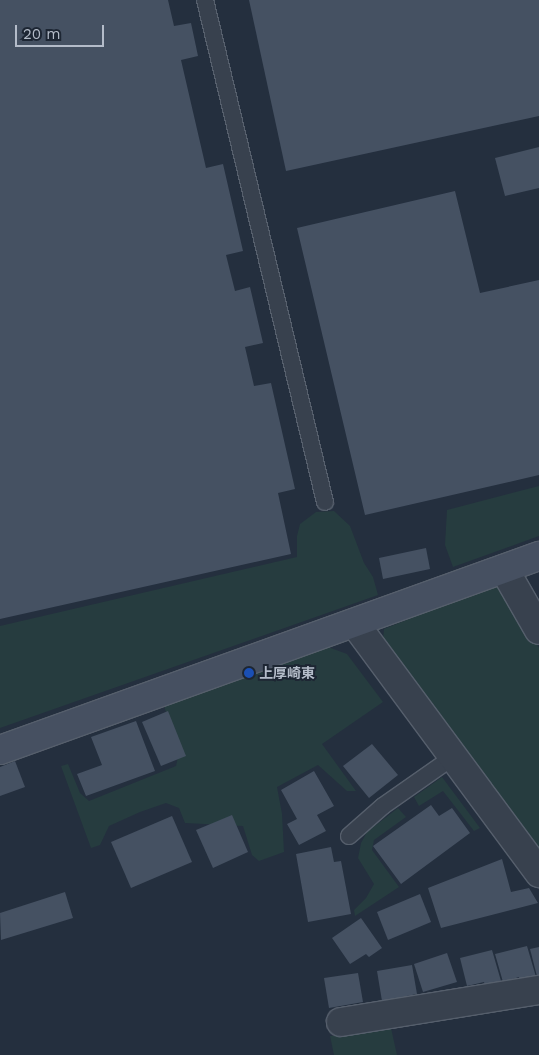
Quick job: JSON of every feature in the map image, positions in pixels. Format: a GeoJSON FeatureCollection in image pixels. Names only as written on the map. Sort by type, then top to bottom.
{"type":"FeatureCollection","features":[{"type":"Feature","properties":{"kind":"street"},"geometry":{"type":"LineString","coordinates":[[0,750],[355,624],[539,556]]}},
{"type":"Feature","properties":{"kind":"street"},"geometry":{"type":"LineString","coordinates":[[504,569],[539,630]]}},
{"type":"Feature","properties":{"kind":"street"},"geometry":{"type":"LineString","coordinates":[[355,624],[539,873]]}},
{"type":"Feature","properties":{"kind":"street"},"geometry":{"type":"LineString","coordinates":[[341,1022],[539,990]]}},
{"type":"Feature","properties":{"kind":"lane"},"geometry":{"type":"LineString","coordinates":[[205,0],[325,502]]}},
{"type":"Feature","properties":{"kind":"lane"},"geometry":{"type":"LineString","coordinates":[[349,836],[383,806],[453,757]]}},
{"type":"Feature","properties":{"kind":"green space"},"geometry":{"type":"Polygon","coordinates":[[[539,486],[539,536],[453,567],[445,545],[447,510],[539,486]]]}},
{"type":"Feature","properties":{"kind":"green space"},"geometry":{"type":"Polygon","coordinates":[[[334,511],[350,526],[364,563],[373,577],[378,595],[0,728],[0,626],[297,557],[297,536],[300,524],[316,512],[334,511]]]}},
{"type":"Feature","properties":{"kind":"green space"},"geometry":{"type":"Polygon","coordinates":[[[496,584],[506,589],[539,648],[539,848],[383,640],[384,629],[496,584]]]}},
{"type":"Feature","properties":{"kind":"green space"},"geometry":{"type":"Polygon","coordinates":[[[328,647],[347,654],[383,702],[322,744],[356,791],[347,791],[318,765],[277,787],[282,814],[284,852],[259,861],[252,855],[243,826],[185,823],[179,808],[166,803],[109,826],[100,845],[91,848],[61,766],[68,764],[80,793],[89,801],[176,766],[179,753],[164,706],[168,702],[250,676],[328,647]]]}},
{"type":"Feature","properties":{"kind":"green space"},"geometry":{"type":"Polygon","coordinates":[[[442,777],[480,828],[474,831],[443,791],[419,806],[414,797],[442,777]]]}},
{"type":"Feature","properties":{"kind":"green space"},"geometry":{"type":"Polygon","coordinates":[[[398,808],[406,817],[374,840],[372,850],[399,887],[355,916],[354,910],[366,898],[374,884],[358,858],[361,843],[367,832],[398,808]]]}},
{"type":"Feature","properties":{"kind":"green space"},"geometry":{"type":"Polygon","coordinates":[[[391,1028],[397,1055],[334,1055],[330,1036],[391,1028]]]}},
{"type":"Feature","properties":{"kind":"building"},"geometry":{"type":"Polygon","coordinates":[[[0,0],[168,0],[174,26],[191,23],[198,56],[181,60],[206,168],[223,164],[243,251],[226,255],[235,291],[250,287],[263,343],[245,347],[254,386],[271,383],[295,489],[278,493],[291,554],[0,619],[0,0]]]}},
{"type":"Feature","properties":{"kind":"building"},"geometry":{"type":"Polygon","coordinates":[[[249,0],[539,0],[539,116],[286,171],[249,0]]]}},
{"type":"Feature","properties":{"kind":"building"},"geometry":{"type":"Polygon","coordinates":[[[539,147],[539,188],[505,196],[495,158],[539,147]]]}},
{"type":"Feature","properties":{"kind":"building"},"geometry":{"type":"Polygon","coordinates":[[[455,191],[480,293],[539,280],[539,475],[365,515],[297,228],[455,191]]]}},
{"type":"Feature","properties":{"kind":"building"},"geometry":{"type":"Polygon","coordinates":[[[426,548],[430,569],[383,579],[379,558],[426,548]]]}},
{"type":"Feature","properties":{"kind":"building"},"geometry":{"type":"Polygon","coordinates":[[[168,711],[186,756],[161,766],[142,722],[168,711]]]}},
{"type":"Feature","properties":{"kind":"building"},"geometry":{"type":"Polygon","coordinates":[[[136,721],[155,771],[86,796],[77,774],[102,765],[91,737],[136,721]]]}},
{"type":"Feature","properties":{"kind":"building"},"geometry":{"type":"Polygon","coordinates":[[[372,744],[398,775],[369,798],[343,766],[372,744]]]}},
{"type":"Feature","properties":{"kind":"building"},"geometry":{"type":"Polygon","coordinates":[[[15,761],[25,787],[0,796],[0,767],[15,761]]]}},
{"type":"Feature","properties":{"kind":"building"},"geometry":{"type":"Polygon","coordinates":[[[314,771],[334,806],[317,815],[326,831],[299,845],[287,824],[297,819],[281,790],[314,771]]]}},
{"type":"Feature","properties":{"kind":"building"},"geometry":{"type":"Polygon","coordinates":[[[431,805],[439,816],[452,808],[470,833],[401,884],[373,846],[431,805]]]}},
{"type":"Feature","properties":{"kind":"building"},"geometry":{"type":"Polygon","coordinates":[[[232,815],[248,852],[213,868],[196,830],[232,815]]]}},
{"type":"Feature","properties":{"kind":"building"},"geometry":{"type":"Polygon","coordinates":[[[172,816],[192,862],[131,888],[111,842],[172,816]]]}},
{"type":"Feature","properties":{"kind":"building"},"geometry":{"type":"Polygon","coordinates":[[[331,847],[334,862],[341,861],[351,914],[308,922],[296,854],[331,847]]]}},
{"type":"Feature","properties":{"kind":"building"},"geometry":{"type":"Polygon","coordinates":[[[502,859],[511,892],[529,888],[538,903],[441,928],[428,888],[502,859]]]}},
{"type":"Feature","properties":{"kind":"building"},"geometry":{"type":"Polygon","coordinates":[[[65,892],[73,918],[1,940],[0,913],[65,892]]]}},
{"type":"Feature","properties":{"kind":"building"},"geometry":{"type":"Polygon","coordinates":[[[420,894],[431,922],[388,940],[377,912],[420,894]]]}},
{"type":"Feature","properties":{"kind":"building"},"geometry":{"type":"Polygon","coordinates":[[[361,918],[382,948],[369,957],[366,954],[350,964],[332,938],[361,918]]]}},
{"type":"Feature","properties":{"kind":"building"},"geometry":{"type":"Polygon","coordinates":[[[527,946],[536,977],[520,981],[519,977],[503,982],[495,954],[527,946]]]}},
{"type":"Feature","properties":{"kind":"building"},"geometry":{"type":"Polygon","coordinates":[[[539,947],[539,980],[538,980],[530,949],[539,947]]]}},
{"type":"Feature","properties":{"kind":"building"},"geometry":{"type":"Polygon","coordinates":[[[492,950],[501,981],[485,985],[484,982],[467,986],[460,958],[492,950]]]}},
{"type":"Feature","properties":{"kind":"building"},"geometry":{"type":"Polygon","coordinates":[[[447,953],[457,982],[423,992],[414,964],[447,953]]]}},
{"type":"Feature","properties":{"kind":"building"},"geometry":{"type":"Polygon","coordinates":[[[412,965],[417,994],[382,1001],[377,971],[412,965]]]}},
{"type":"Feature","properties":{"kind":"building"},"geometry":{"type":"Polygon","coordinates":[[[358,973],[363,1002],[329,1008],[324,978],[358,973]]]}},
{"type":"Feature","properties":{"kind":"place","name":"上厚崎東"},"geometry":{"type":"Point","coordinates":[249,673]}}]}
